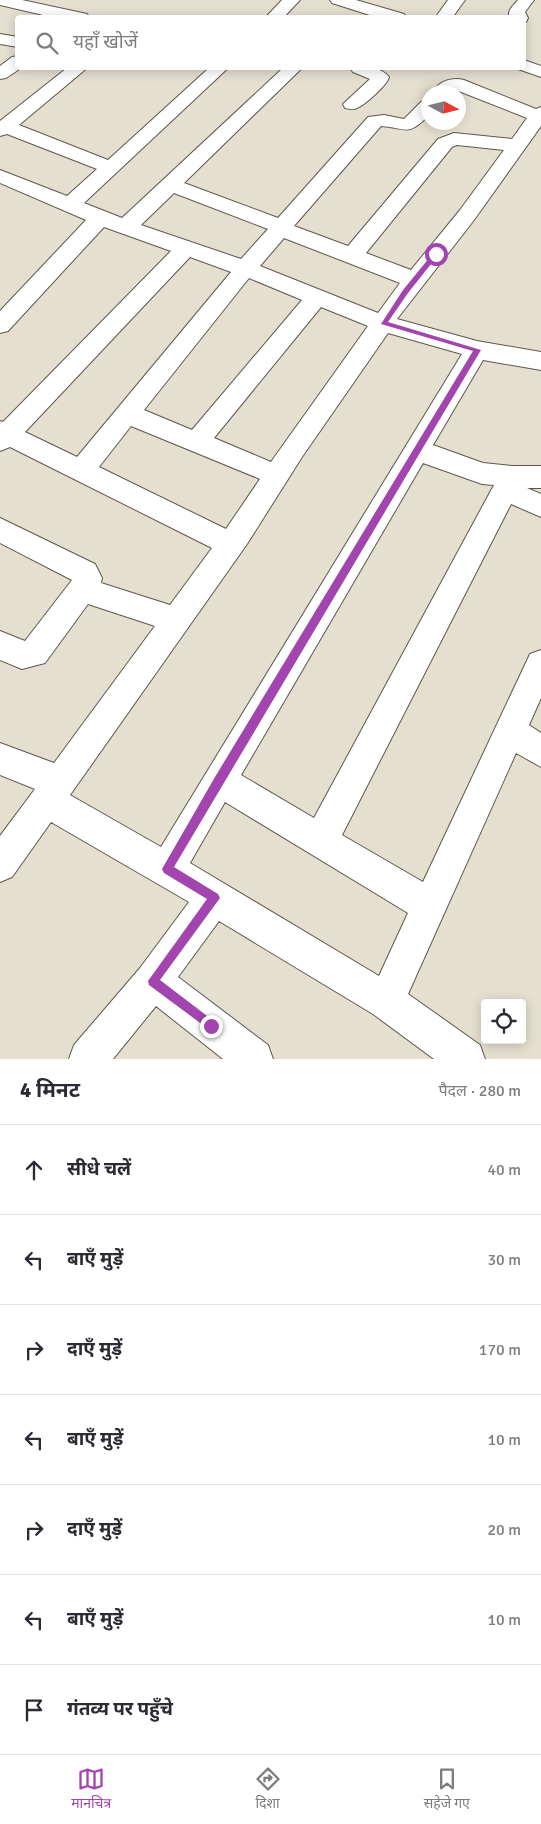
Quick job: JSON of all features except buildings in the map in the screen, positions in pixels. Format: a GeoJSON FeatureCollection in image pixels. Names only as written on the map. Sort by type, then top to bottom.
{"type":"FeatureCollection","features":[{"type":"Feature","properties":{"kind":"street"},"geometry":{"type":"LineString","coordinates":[[0,0],[68,15]]}},
{"type":"Feature","properties":{"kind":"street"},"geometry":{"type":"LineString","coordinates":[[276,15],[292,0]]}},
{"type":"Feature","properties":{"kind":"street"},"geometry":{"type":"LineString","coordinates":[[338,0],[388,15]]}},
{"type":"Feature","properties":{"kind":"street"},"geometry":{"type":"LineString","coordinates":[[445,15],[457,0]]}},
{"type":"Feature","properties":{"kind":"street"},"geometry":{"type":"LineString","coordinates":[[517,15],[517,12],[526,0]]}},
{"type":"Feature","properties":{"kind":"street"},"geometry":{"type":"LineString","coordinates":[[0,39],[15,42]]}},
{"type":"Feature","properties":{"kind":"street"},"geometry":{"type":"LineString","coordinates":[[0,74],[15,63]]}},
{"type":"Feature","properties":{"kind":"street"},"geometry":{"type":"LineString","coordinates":[[526,66],[541,72]]}},
{"type":"Feature","properties":{"kind":"street"},"geometry":{"type":"LineString","coordinates":[[3,128],[76,70]]}},
{"type":"Feature","properties":{"kind":"street"},"geometry":{"type":"LineString","coordinates":[[70,205],[217,70]]}},
{"type":"Feature","properties":{"kind":"street"},"geometry":{"type":"LineString","coordinates":[[126,227],[291,70]]}},
{"type":"Feature","properties":{"kind":"street"},"geometry":{"type":"LineString","coordinates":[[352,104],[380,80],[380,77],[376,74],[364,70]]}},
{"type":"Feature","properties":{"kind":"street"},"geometry":{"type":"LineString","coordinates":[[0,865],[177,621],[345,375],[415,280],[467,215],[540,114],[466,87]]}},
{"type":"Feature","properties":{"kind":"street"},"geometry":{"type":"LineString","coordinates":[[81,470],[245,269],[375,121],[384,120],[406,125],[410,124],[421,113]]}},
{"type":"Feature","properties":{"kind":"street"},"geometry":{"type":"LineString","coordinates":[[3,128],[111,168]]}},
{"type":"Feature","properties":{"kind":"street"},"geometry":{"type":"LineString","coordinates":[[352,256],[445,142],[454,139],[518,146]]}},
{"type":"Feature","properties":{"kind":"street"},"geometry":{"type":"LineString","coordinates":[[5,185],[70,205],[100,218],[245,269],[384,324],[477,350],[541,362]]}},
{"type":"Feature","properties":{"kind":"street"},"geometry":{"type":"LineString","coordinates":[[170,185],[415,280]]}},
{"type":"Feature","properties":{"kind":"street"},"geometry":{"type":"LineString","coordinates":[[0,325],[100,218]]}},
{"type":"Feature","properties":{"kind":"street"},"geometry":{"type":"LineString","coordinates":[[186,248],[2,435],[81,470],[231,544]]}},
{"type":"Feature","properties":{"kind":"street"},"geometry":{"type":"LineString","coordinates":[[196,442],[317,297]]}},
{"type":"Feature","properties":{"kind":"street"},"geometry":{"type":"LineString","coordinates":[[167,869],[477,350]]}},
{"type":"Feature","properties":{"kind":"street"},"geometry":{"type":"LineString","coordinates":[[127,414],[277,475]]}},
{"type":"Feature","properties":{"kind":"street"},"geometry":{"type":"LineString","coordinates":[[417,450],[482,473],[520,481],[541,506]]}},
{"type":"Feature","properties":{"kind":"street"},"geometry":{"type":"LineString","coordinates":[[321,840],[520,481]]}},
{"type":"Feature","properties":{"kind":"street"},"geometry":{"type":"LineString","coordinates":[[0,530],[85,573],[88,578],[34,654],[22,655],[0,645]]}},
{"type":"Feature","properties":{"kind":"street"},"geometry":{"type":"LineString","coordinates":[[82,589],[177,621]]}},
{"type":"Feature","properties":{"kind":"street"},"geometry":{"type":"LineString","coordinates":[[386,1001],[541,664]]}},
{"type":"Feature","properties":{"kind":"street"},"geometry":{"type":"LineString","coordinates":[[510,731],[541,751]]}},
{"type":"Feature","properties":{"kind":"street"},"geometry":{"type":"LineString","coordinates":[[0,759],[54,792],[167,869],[386,1001],[466,1059]]}},
{"type":"Feature","properties":{"kind":"street"},"geometry":{"type":"LineString","coordinates":[[219,780],[429,906]]}},
{"type":"Feature","properties":{"kind":"street"},"geometry":{"type":"LineString","coordinates":[[88,1059],[153,981],[214,898]]}},
{"type":"Feature","properties":{"kind":"street"},"geometry":{"type":"LineString","coordinates":[[153,981],[254,1059]]}},
{"type":"Feature","properties":{"kind":"route"},"geometry":{"type":"LineString","coordinates":[[211,1026],[153,981],[214,898],[167,869],[477,350],[384,324],[405,292],[436,254]]}}]}
